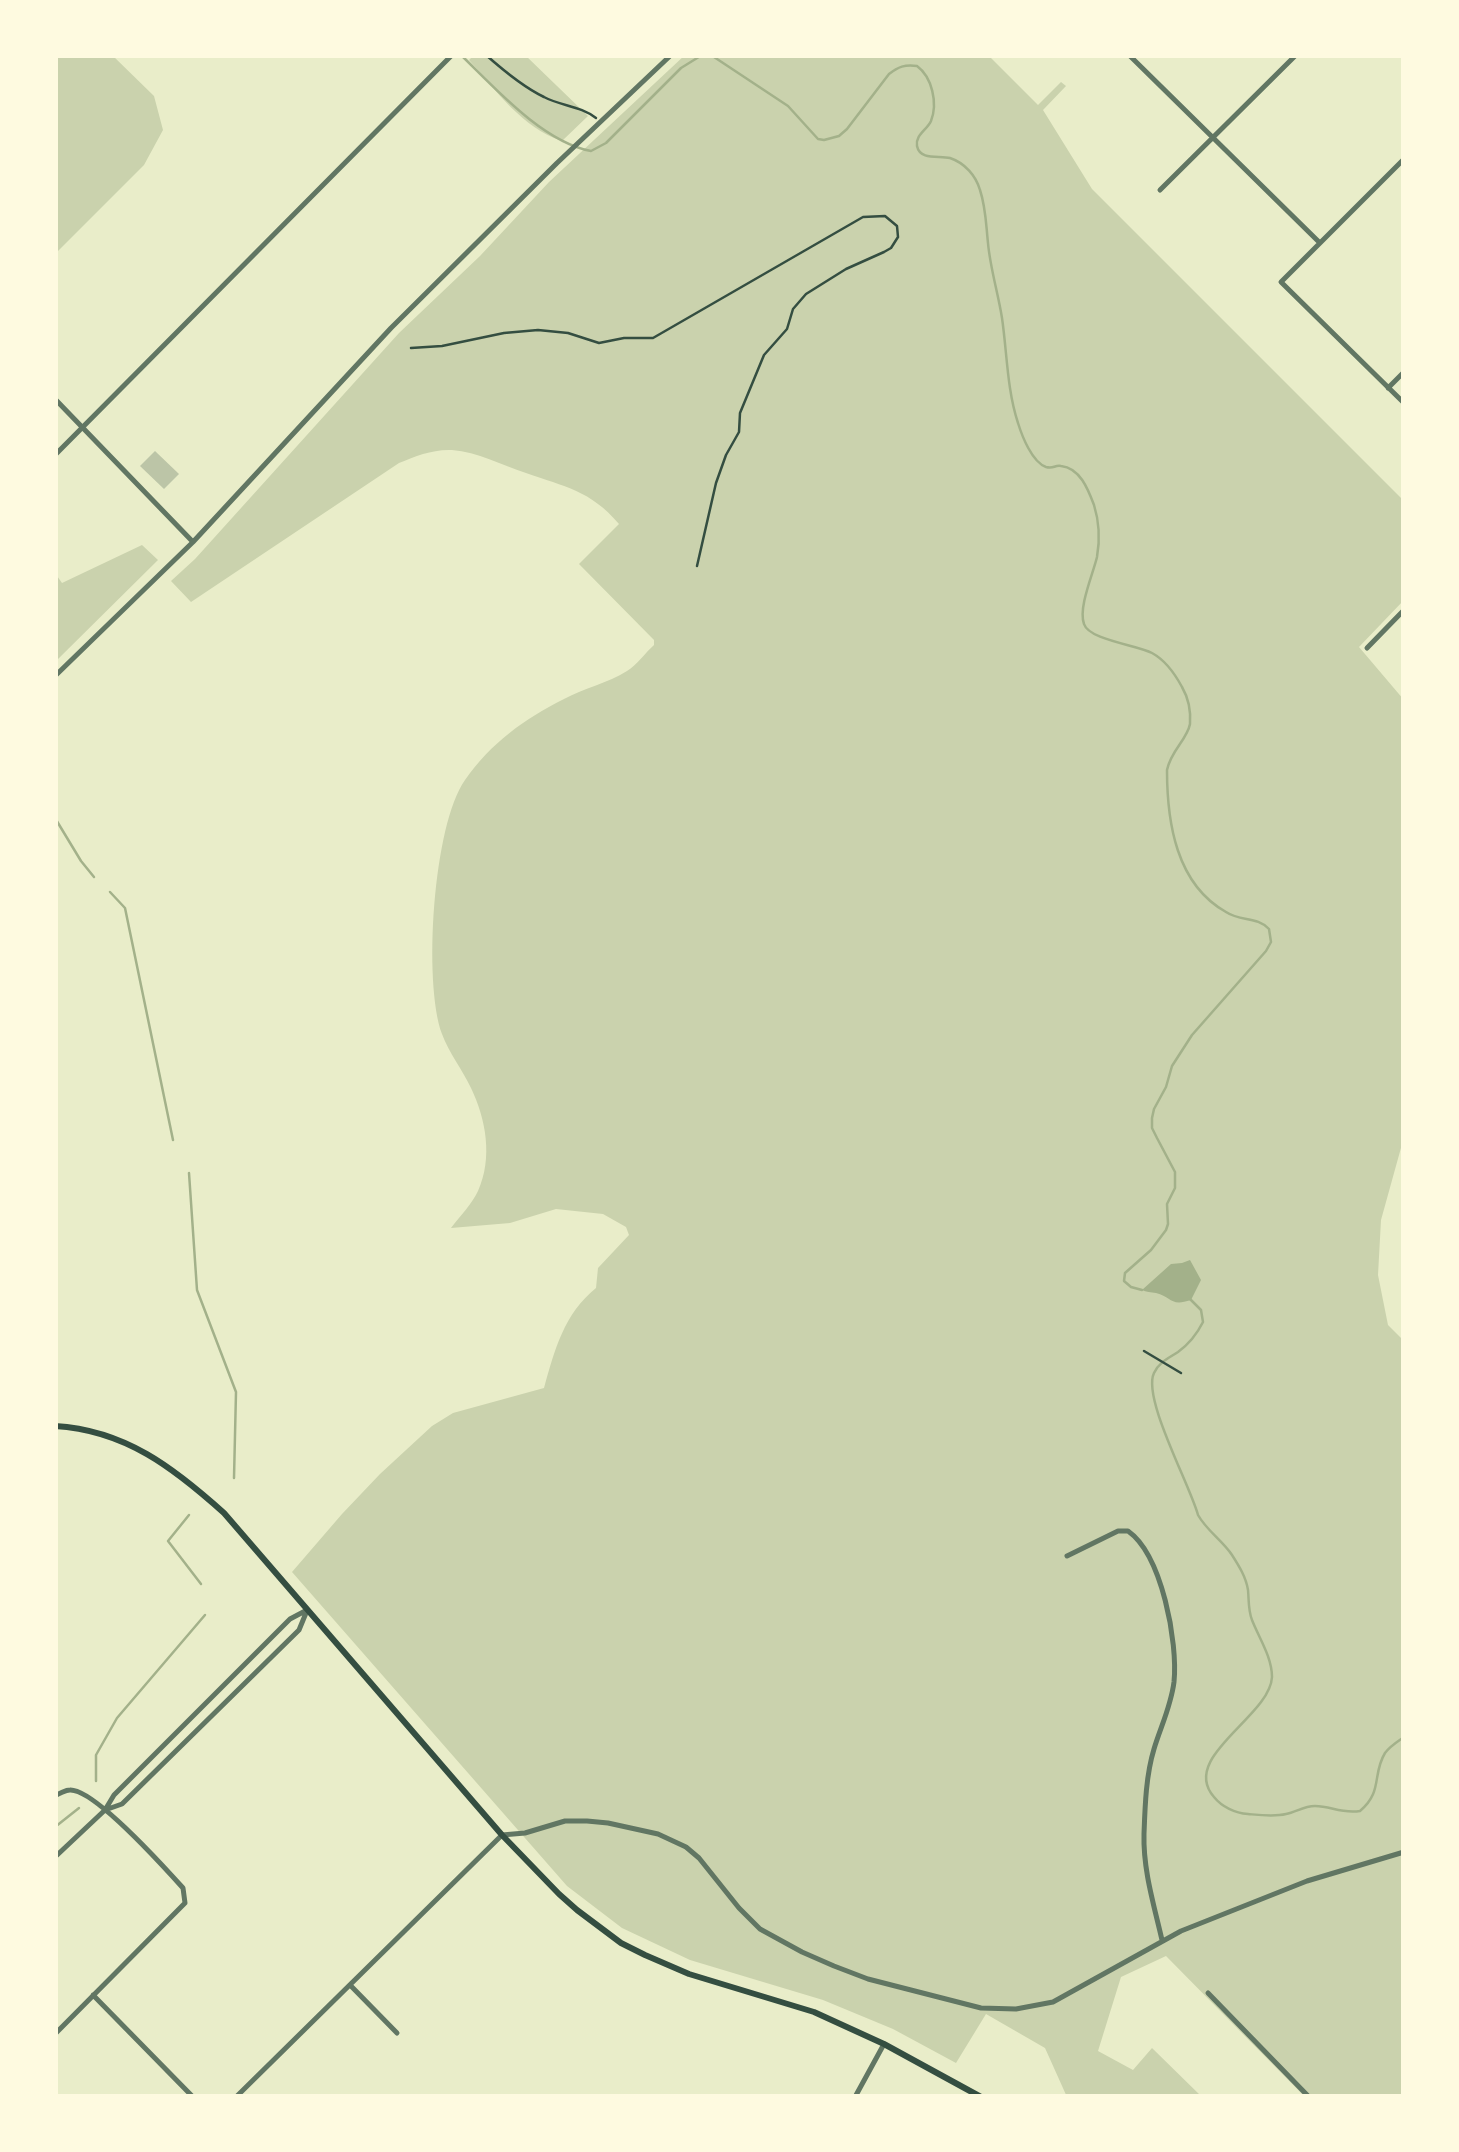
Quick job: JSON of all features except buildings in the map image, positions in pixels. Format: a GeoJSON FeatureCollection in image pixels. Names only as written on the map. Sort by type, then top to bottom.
{"type":"FeatureCollection","features":[{"type":"Feature","properties":{"kind":"main road"},"geometry":{"type":"LineString","coordinates":[[55,1426],[138,1448],[188,1480],[235,1525],[502,1834],[559,1894],[606,1932],[689,1974],[814,2012],[884,2044],[982,2097]]}},
{"type":"Feature","properties":{"kind":"street"},"geometry":{"type":"LineString","coordinates":[[55,455],[452,55]]}},
{"type":"Feature","properties":{"kind":"street"},"geometry":{"type":"LineString","coordinates":[[55,676],[193,542],[390,328],[671,55]]}},
{"type":"Feature","properties":{"kind":"street"},"geometry":{"type":"LineString","coordinates":[[1128,55],[1320,243]]}},
{"type":"Feature","properties":{"kind":"street"},"geometry":{"type":"LineString","coordinates":[[1160,190],[1296,55]]}},
{"type":"Feature","properties":{"kind":"street"},"geometry":{"type":"LineString","coordinates":[[1404,159],[1282,282],[1404,403]]}},
{"type":"Feature","properties":{"kind":"street"},"geometry":{"type":"LineString","coordinates":[[1388,388],[1404,372]]}},
{"type":"Feature","properties":{"kind":"street"},"geometry":{"type":"LineString","coordinates":[[55,399],[193,542]]}},
{"type":"Feature","properties":{"kind":"street"},"geometry":{"type":"LineString","coordinates":[[1368,648],[1404,610]]}},
{"type":"Feature","properties":{"kind":"street"},"geometry":{"type":"LineString","coordinates":[[1067,1556],[1118,1531],[1128,1531],[1142,1545],[1164,1594],[1174,1680],[1150,1770],[1144,1834],[1149,1887],[1162,1940]]}},
{"type":"Feature","properties":{"kind":"street"},"geometry":{"type":"LineString","coordinates":[[55,1857],[105,1810],[114,1795],[198,1709],[290,1619],[307,1610]]}},
{"type":"Feature","properties":{"kind":"street"},"geometry":{"type":"LineString","coordinates":[[105,1810],[122,1804],[299,1630],[307,1610]]}},
{"type":"Feature","properties":{"kind":"street"},"geometry":{"type":"LineString","coordinates":[[55,1796],[68,1790],[82,1793],[105,1810],[183,1888],[185,1903],[55,2034]]}},
{"type":"Feature","properties":{"kind":"street"},"geometry":{"type":"LineString","coordinates":[[236,2097],[502,1834],[576,1821],[608,1823],[658,1834],[692,1852],[739,1908],[769,1935],[802,1952],[868,1979],[981,2008],[1016,2009],[1053,2002],[1162,1940],[1306,1880],[1404,1852]]}},
{"type":"Feature","properties":{"kind":"street"},"geometry":{"type":"LineString","coordinates":[[351,1986],[397,2032]]}},
{"type":"Feature","properties":{"kind":"street"},"geometry":{"type":"LineString","coordinates":[[1208,1993],[1310,2097]]}},
{"type":"Feature","properties":{"kind":"street"},"geometry":{"type":"LineString","coordinates":[[93,1995],[193,2097]]}},
{"type":"Feature","properties":{"kind":"street"},"geometry":{"type":"LineString","coordinates":[[855,2097],[884,2044]]}},
{"type":"Feature","properties":{"kind":"path"},"geometry":{"type":"LineString","coordinates":[[486,55],[510,76],[546,98],[593,115]]}},
{"type":"Feature","properties":{"kind":"path"},"geometry":{"type":"LineString","coordinates":[[411,348],[538,330],[568,332],[598,343],[652,338],[863,217],[878,214],[891,219],[898,232],[891,248],[806,294],[794,309],[787,329],[760,364],[740,413],[740,432],[726,454],[716,483],[697,566]]}},
{"type":"Feature","properties":{"kind":"path"},"geometry":{"type":"LineString","coordinates":[[1144,1351],[1180,1373]]}},
{"type":"Feature","properties":{"kind":"shaded area"},"geometry":{"type":"Polygon","coordinates":[[[55,55],[112,55],[154,96],[163,130],[144,165],[55,254],[55,55]]]}},
{"type":"Feature","properties":{"kind":"shaded area"},"geometry":{"type":"Polygon","coordinates":[[[474,55],[525,55],[588,116],[562,141],[548,135],[522,118],[500,95],[469,60],[474,55]]]}},
{"type":"Feature","properties":{"kind":"shaded area"},"geometry":{"type":"Polygon","coordinates":[[[685,55],[988,55],[1038,105],[1061,82],[1066,86],[1043,110],[1092,189],[1404,501],[1404,600],[1359,647],[1404,700],[1404,1137],[1381,1220],[1378,1275],[1388,1325],[1404,1341],[1404,2097],[1305,2097],[1166,1956],[1121,1977],[1098,2051],[1133,2070],[1152,2048],[1202,2097],[1067,2097],[1045,2048],[986,2014],[956,2063],[893,2029],[823,2000],[690,1960],[622,1928],[567,1886],[292,1572],[380,1474],[432,1426],[453,1413],[544,1388],[568,1321],[596,1288],[598,1268],[629,1235],[626,1227],[603,1214],[556,1209],[510,1223],[451,1228],[478,1191],[486,1139],[476,1100],[442,1034],[436,1010],[432,943],[445,831],[465,780],[497,743],[522,724],[572,695],[627,671],[654,645],[654,640],[579,564],[619,524],[608,513],[565,486],[462,451],[431,452],[399,463],[191,602],[171,581],[399,333],[480,256],[549,182],[685,55]]]}},
{"type":"Feature","properties":{"kind":"shaded area"},"geometry":{"type":"Polygon","coordinates":[[[142,545],[158,560],[55,662],[55,573],[62,583],[142,545]]]}},
{"type":"Feature","properties":{"kind":"shaded area"},"geometry":{"type":"Polygon","coordinates":[[[1190,1260],[1201,1280],[1191,1300],[1175,1302],[1142,1290],[1171,1264],[1190,1260]]]}},
{"type":"Feature","properties":{"kind":"waterway"},"geometry":{"type":"LineString","coordinates":[[461,55],[538,125],[573,146],[591,151],[606,143],[681,68],[702,55]]}},
{"type":"Feature","properties":{"kind":"waterway"},"geometry":{"type":"LineString","coordinates":[[711,55],[788,106],[818,139],[824,140],[847,129],[895,70],[917,66],[926,77],[932,91],[933,114],[917,146],[926,156],[960,163],[978,185],[984,203],[1014,410],[1022,435],[1041,464],[1068,468],[1078,475],[1094,505],[1097,557],[1084,600],[1084,624],[1104,638],[1152,653],[1179,682],[1188,700],[1190,724],[1167,770],[1169,810],[1178,850],[1185,868],[1209,900],[1232,915],[1259,922],[1269,929],[1271,942],[1266,951],[1192,1035],[1172,1066],[1154,1109],[1152,1128],[1175,1172],[1175,1188],[1167,1204],[1166,1230],[1125,1273],[1124,1281],[1142,1290]]}},
{"type":"Feature","properties":{"kind":"waterway"},"geometry":{"type":"LineString","coordinates":[[55,818],[94,877]]}},
{"type":"Feature","properties":{"kind":"waterway"},"geometry":{"type":"LineString","coordinates":[[110,892],[125,908],[173,1140]]}},
{"type":"Feature","properties":{"kind":"waterway"},"geometry":{"type":"LineString","coordinates":[[189,1173],[197,1290],[236,1392],[234,1478]]}},
{"type":"Feature","properties":{"kind":"waterway"},"geometry":{"type":"LineString","coordinates":[[1190,1299],[1201,1310],[1203,1322],[1189,1342],[1156,1369],[1152,1385],[1155,1402],[1198,1515],[1244,1576],[1251,1616],[1268,1655],[1272,1677],[1257,1707],[1216,1752],[1206,1782],[1221,1804],[1243,1813],[1277,1815],[1315,1806],[1360,1811],[1372,1797],[1385,1753],[1404,1737]]}},
{"type":"Feature","properties":{"kind":"waterway"},"geometry":{"type":"LineString","coordinates":[[189,1515],[168,1541],[201,1584]]}},
{"type":"Feature","properties":{"kind":"waterway"},"geometry":{"type":"LineString","coordinates":[[96,1781],[96,1755],[117,1718],[205,1615]]}},
{"type":"Feature","properties":{"kind":"waterway"},"geometry":{"type":"LineString","coordinates":[[55,1827],[79,1808]]}}]}
